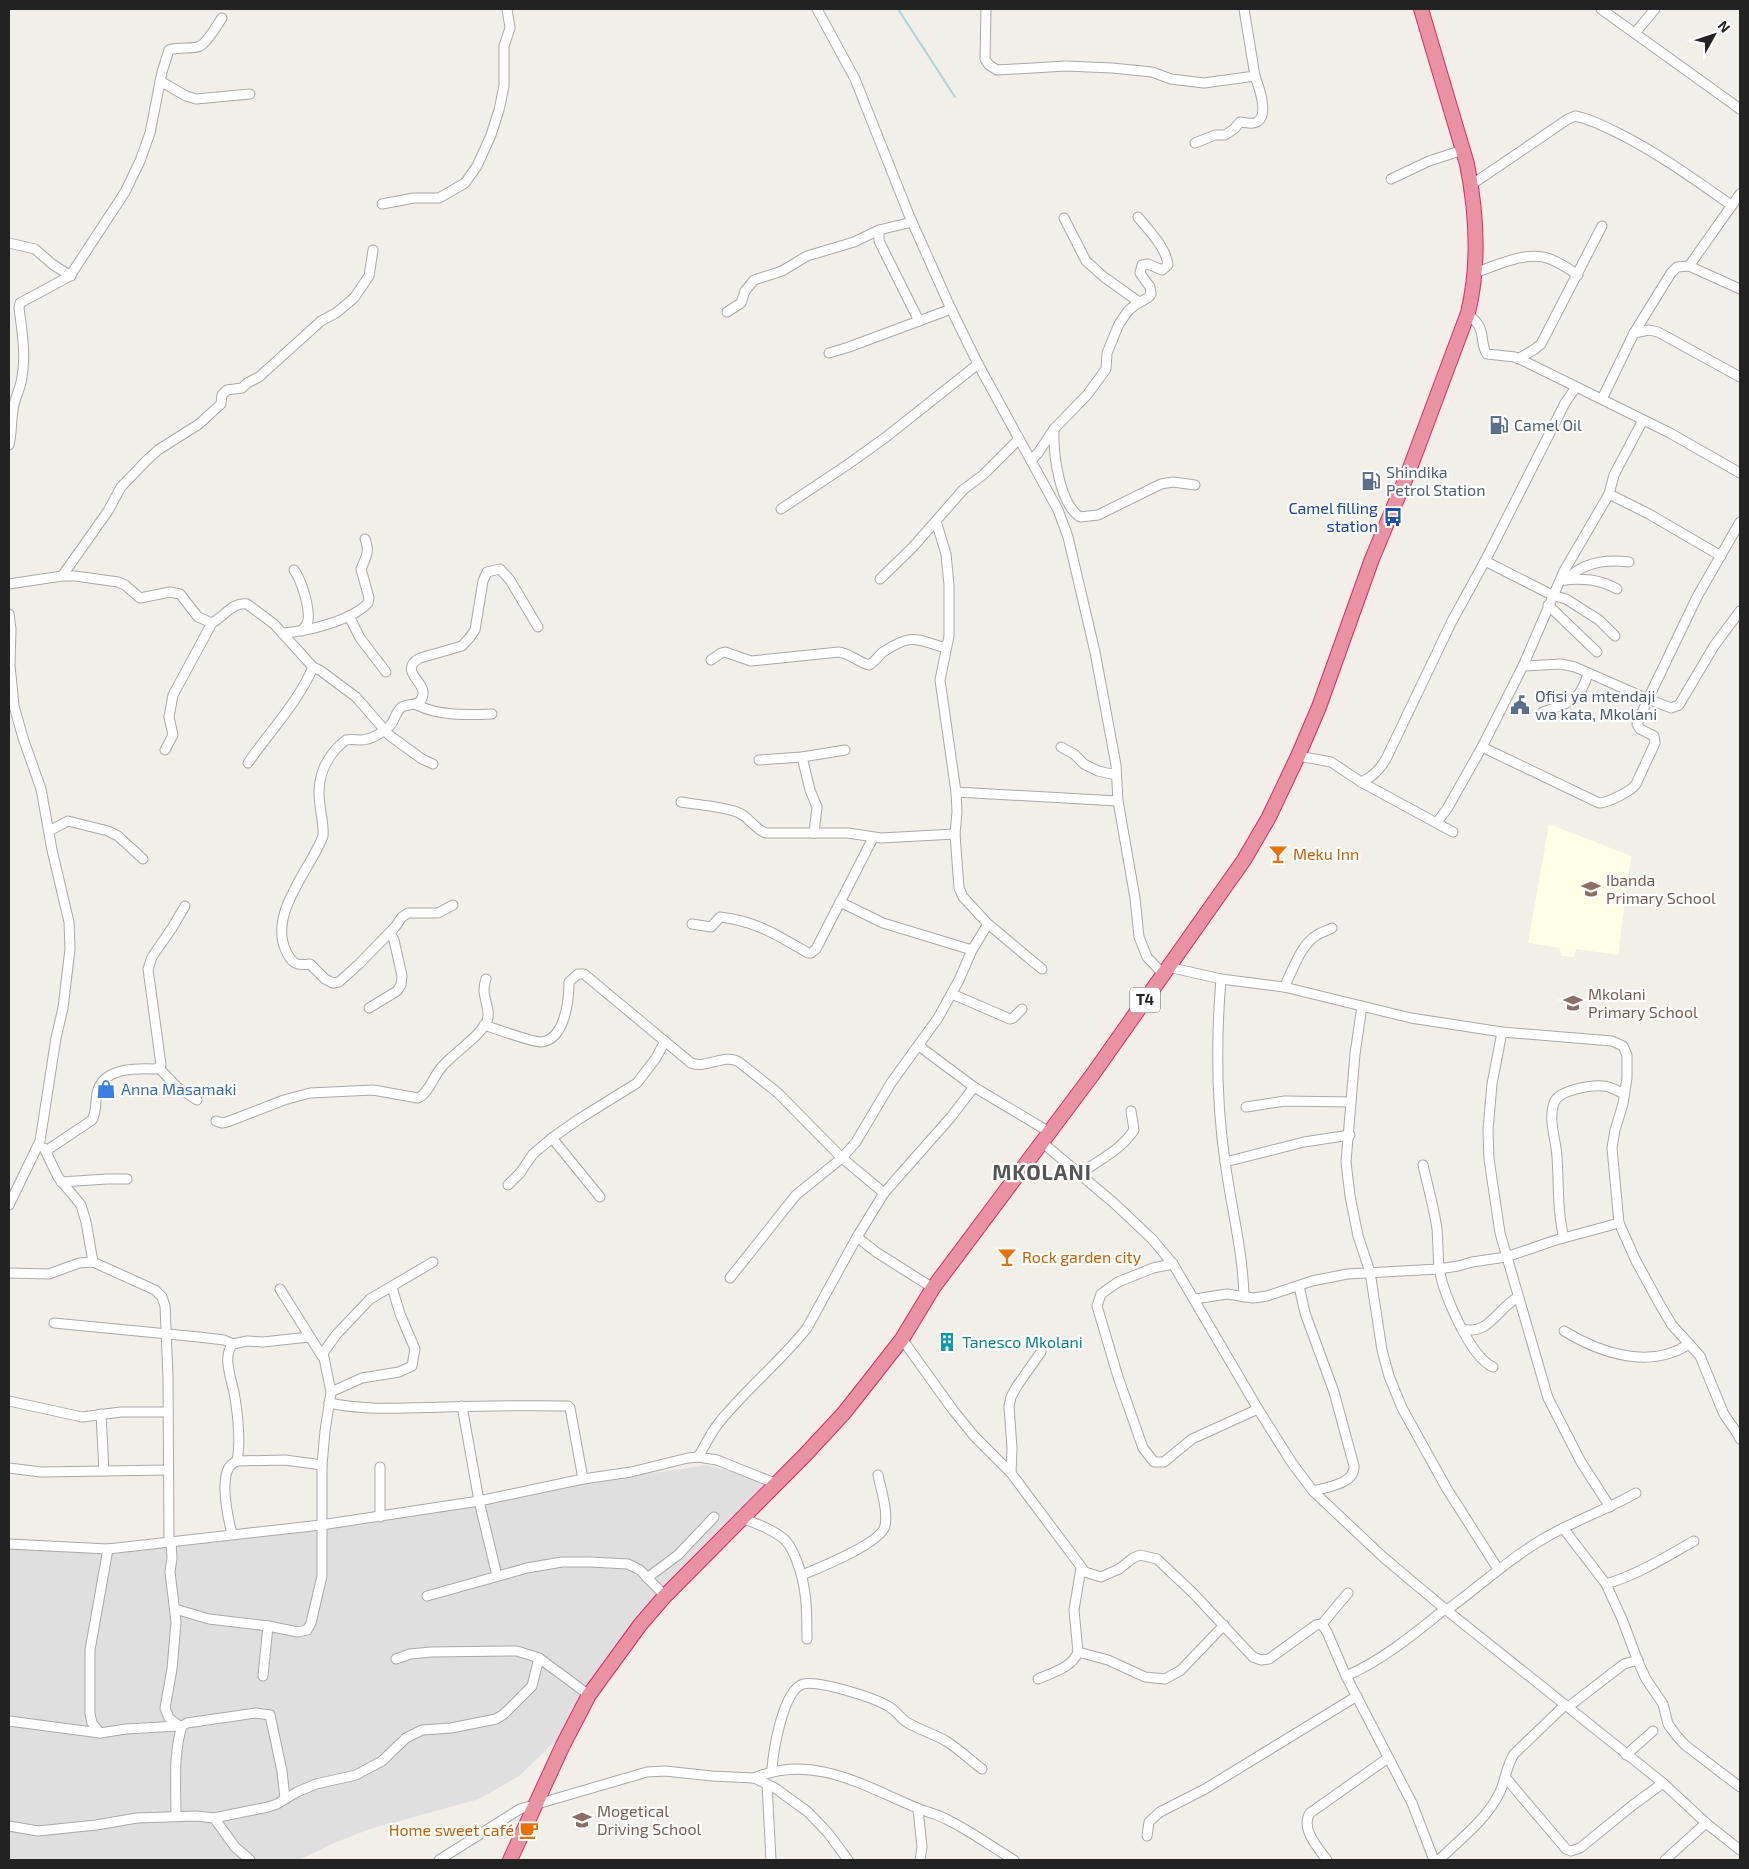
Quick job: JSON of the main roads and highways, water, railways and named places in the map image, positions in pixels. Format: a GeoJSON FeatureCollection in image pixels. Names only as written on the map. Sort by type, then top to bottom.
{"type":"FeatureCollection","features":[{"type":"Feature","properties":{"kind":"highway","name":"T4"},"geometry":{"type":"LineString","coordinates":[[510,1860],[534,1805],[589,1695],[640,1625],[665,1596],[777,1484],[844,1413],[902,1339],[933,1288],[1046,1138],[1166,971],[1244,860],[1269,817],[1319,707],[1372,559],[1410,468],[1468,313],[1477,241],[1471,185],[1463,150],[1421,9]]}},
{"type":"Feature","properties":{"kind":"waterway"},"geometry":{"type":"LineString","coordinates":[[898,9],[955,97]]}},
{"type":"Feature","properties":{"kind":"place","name":"Camel Oil"},"geometry":{"type":"Point","coordinates":[1499,425]}},
{"type":"Feature","properties":{"kind":"place","name":"Shindika Petrol Station"},"geometry":{"type":"Point","coordinates":[1371,481]}},
{"type":"Feature","properties":{"kind":"place","name":"Camel filling station"},"geometry":{"type":"Point","coordinates":[1393,517]}},
{"type":"Feature","properties":{"kind":"place","name":"Ofisi ya mtendaji wa kata, Mkolani"},"geometry":{"type":"Point","coordinates":[1520,705]}},
{"type":"Feature","properties":{"kind":"place","name":"Meku Inn"},"geometry":{"type":"Point","coordinates":[1278,854]}},
{"type":"Feature","properties":{"kind":"place","name":"Ibanda Primary School"},"geometry":{"type":"Point","coordinates":[1591,889]}},
{"type":"Feature","properties":{"kind":"place","name":"Mkolani Primary School"},"geometry":{"type":"Point","coordinates":[1573,1003]}},
{"type":"Feature","properties":{"kind":"place","name":"Anna Masamaki"},"geometry":{"type":"Point","coordinates":[106,1089]}},
{"type":"Feature","properties":{"kind":"place","name":"Rock garden city"},"geometry":{"type":"Point","coordinates":[1007,1257]}},
{"type":"Feature","properties":{"kind":"place","name":"Tanesco Mkolani"},"geometry":{"type":"Point","coordinates":[947,1342]}},
{"type":"Feature","properties":{"kind":"place","name":"Mogetical Driving School"},"geometry":{"type":"Point","coordinates":[582,1820]}},
{"type":"Feature","properties":{"kind":"place","name":"Home sweet café"},"geometry":{"type":"Point","coordinates":[529,1830]}},
{"type":"Feature","properties":{"kind":"district","name":"MKOLANI"},"geometry":{"type":"Point","coordinates":[1042,1173]}}]}
